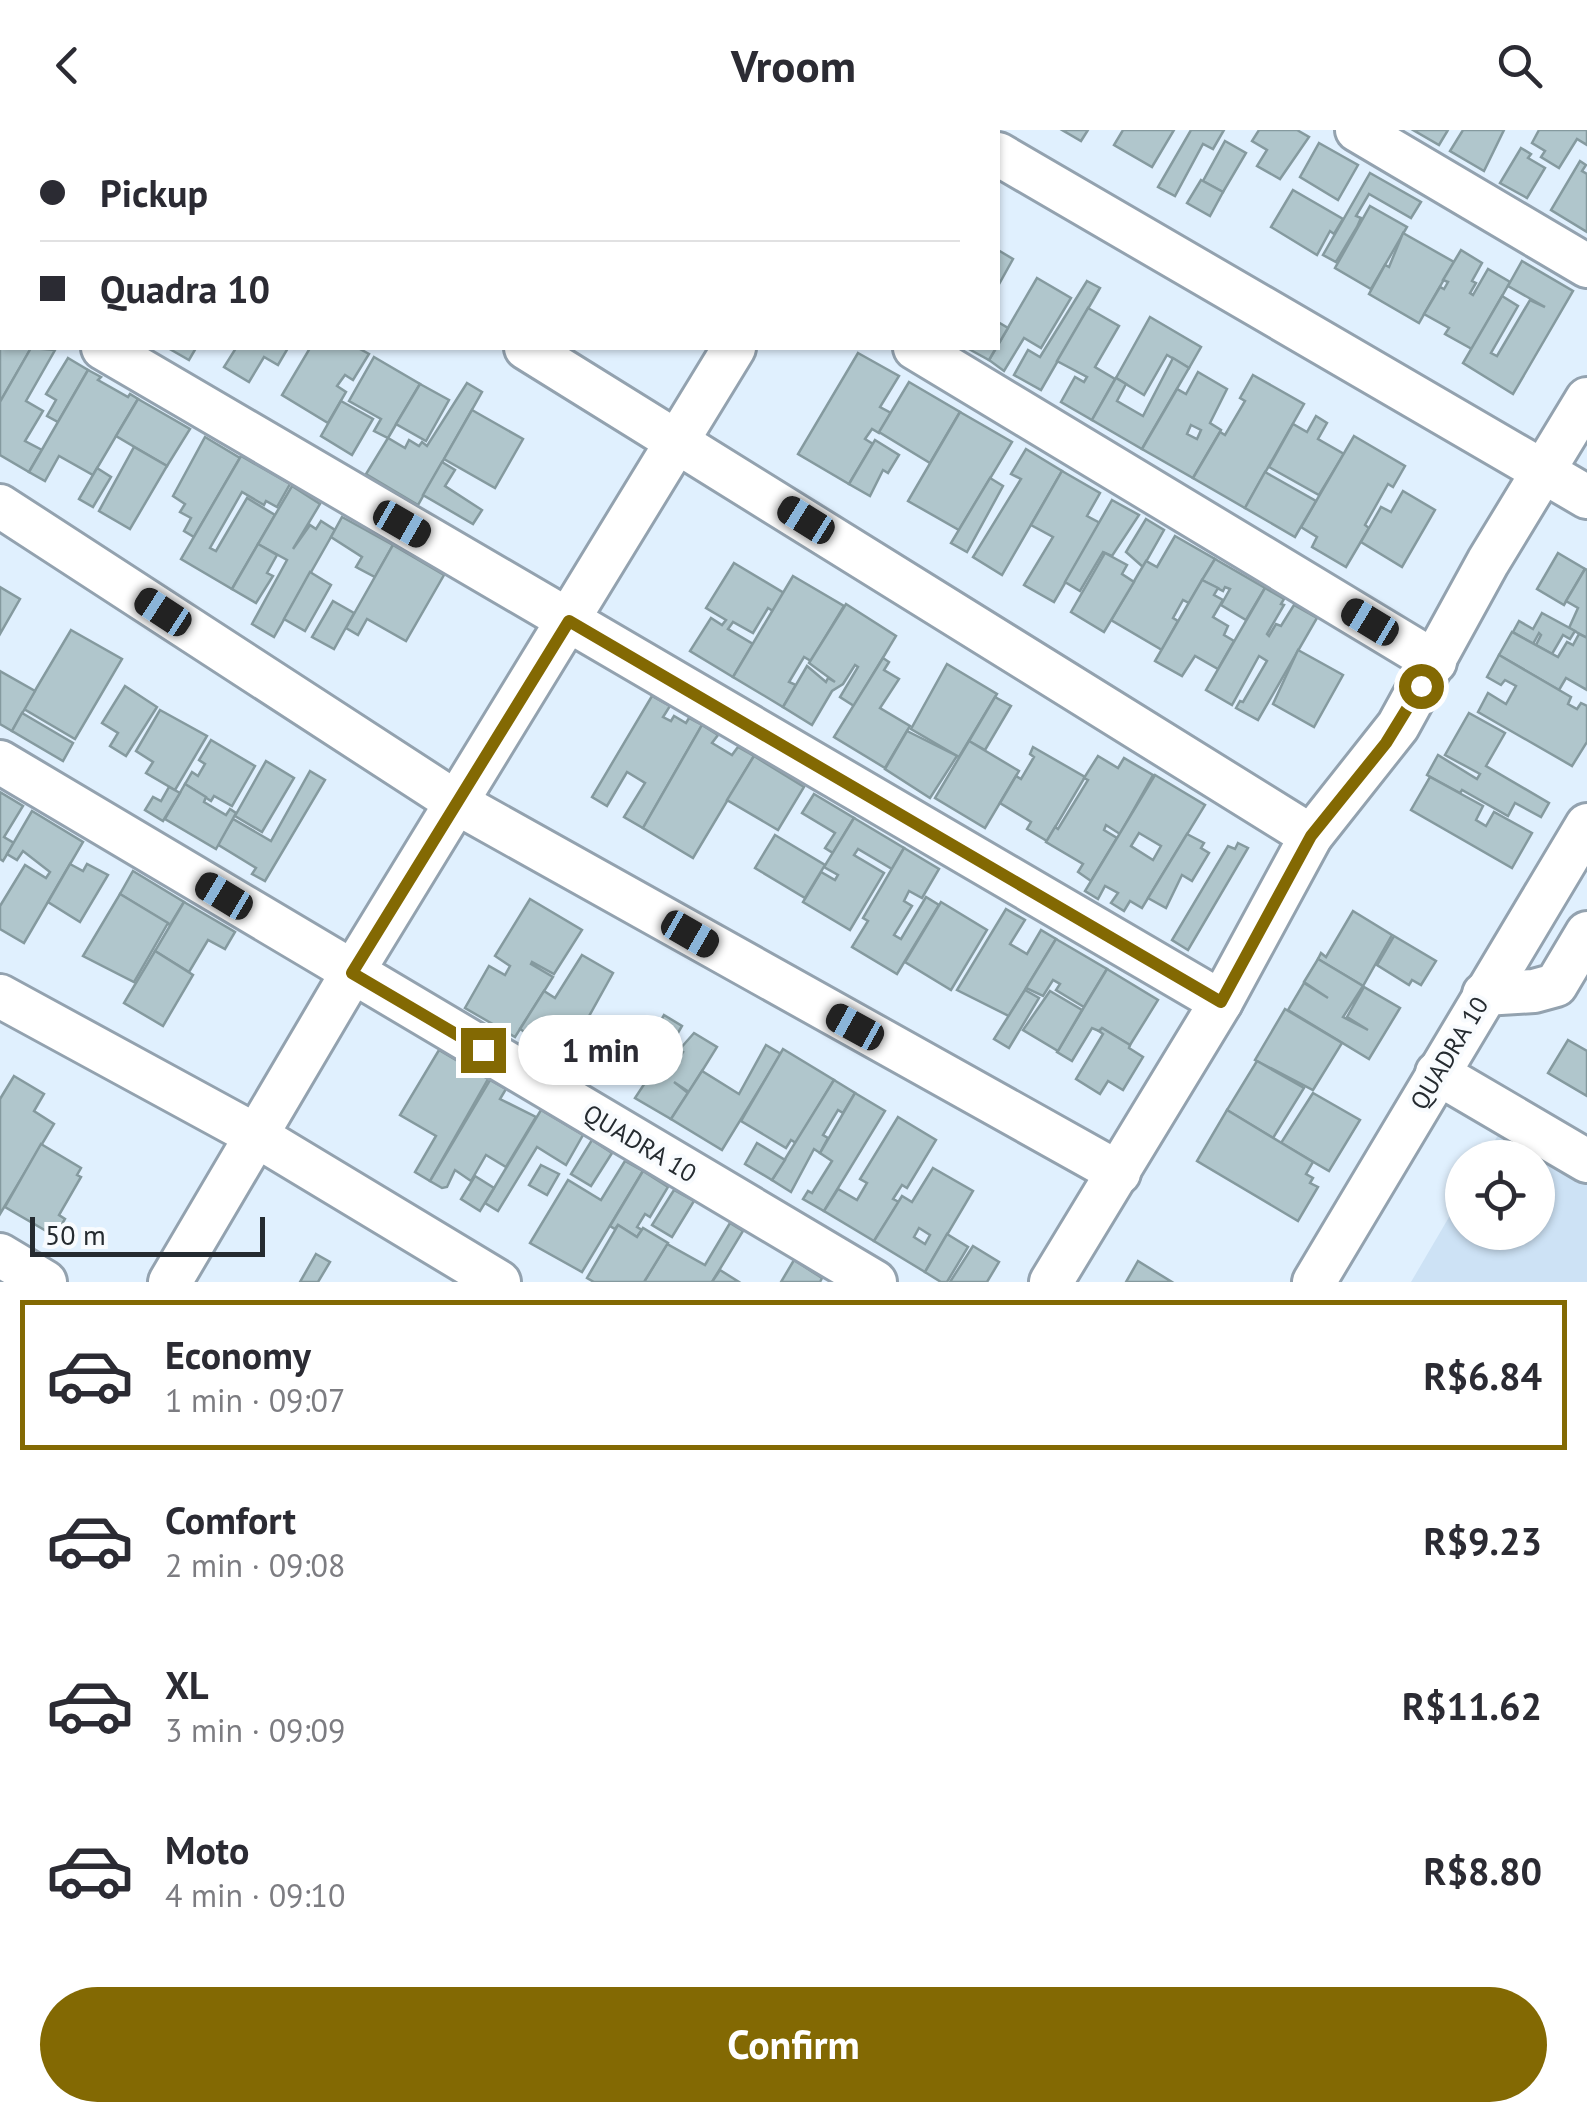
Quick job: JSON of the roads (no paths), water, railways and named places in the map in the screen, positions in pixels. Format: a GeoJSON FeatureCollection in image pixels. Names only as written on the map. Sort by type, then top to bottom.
{"type":"FeatureCollection","features":[{"type":"Feature","properties":{"kind":"street"},"geometry":{"type":"LineString","coordinates":[[1357,130],[1587,266]]}},
{"type":"Feature","properties":{"kind":"street"},"geometry":{"type":"LineString","coordinates":[[1000,155],[1587,496]]}},
{"type":"Feature","properties":{"kind":"street"},"geometry":{"type":"LineString","coordinates":[[106,350],[1221,1002]]}},
{"type":"Feature","properties":{"kind":"street"},"geometry":{"type":"LineString","coordinates":[[529,350],[1311,836]]}},
{"type":"Feature","properties":{"kind":"street"},"geometry":{"type":"LineString","coordinates":[[170,1282],[352,973],[733,350]]}},
{"type":"Feature","properties":{"kind":"street"},"geometry":{"type":"LineString","coordinates":[[918,350],[1435,662]]}},
{"type":"Feature","properties":{"kind":"street"},"geometry":{"type":"LineString","coordinates":[[1052,1282],[1221,1002],[1311,836],[1398,726],[1488,562],[1587,399]]}},
{"type":"Feature","properties":{"kind":"street"},"geometry":{"type":"LineString","coordinates":[[0,506],[457,803],[1119,1172]]}},
{"type":"Feature","properties":{"kind":"street","name":"QUADRA 10"},"geometry":{"type":"LineString","coordinates":[[0,762],[875,1282]]}},
{"type":"Feature","properties":{"kind":"street","name":"QUADRA 10"},"geometry":{"type":"LineString","coordinates":[[1314,1282],[1587,825]]}},
{"type":"Feature","properties":{"kind":"street"},"geometry":{"type":"LineString","coordinates":[[1484,994],[1534,991],[1556,985],[1587,933]]}},
{"type":"Feature","properties":{"kind":"street"},"geometry":{"type":"LineString","coordinates":[[0,996],[257,1136],[499,1282]]}},
{"type":"Feature","properties":{"kind":"street"},"geometry":{"type":"LineString","coordinates":[[1437,1073],[1587,1161]]}},
{"type":"Feature","properties":{"kind":"street"},"geometry":{"type":"LineString","coordinates":[[0,1255],[46,1282]]}}]}
